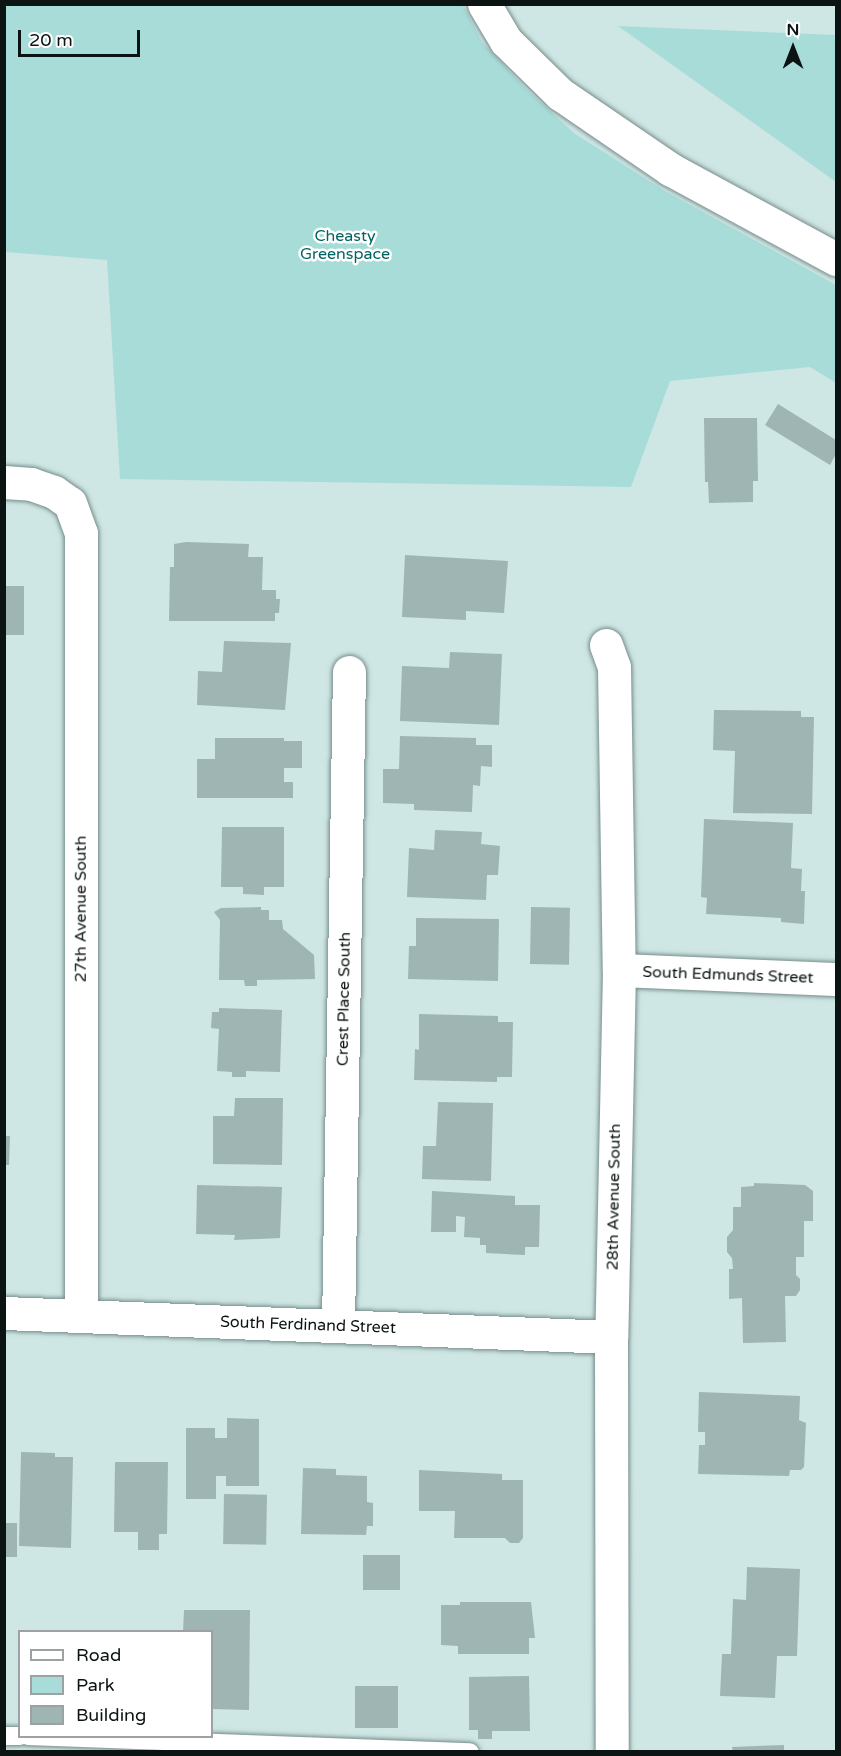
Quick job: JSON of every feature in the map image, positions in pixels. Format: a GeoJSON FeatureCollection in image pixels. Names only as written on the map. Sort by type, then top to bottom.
{"type":"FeatureCollection","features":[{"type":"Feature","properties":{"kind":"street"},"geometry":{"type":"LineString","coordinates":[[484,4],[506,41],[560,94],[670,169],[837,259]]}},
{"type":"Feature","properties":{"kind":"street","name":"27th Avenue South"},"geometry":{"type":"LineString","coordinates":[[4,482],[31,484],[54,492],[70,503],[81,533],[81,1316]]}},
{"type":"Feature","properties":{"kind":"street","name":"28th Avenue South"},"geometry":{"type":"LineString","coordinates":[[606,645],[614,667],[619,970],[611,1337],[612,1752]]}},
{"type":"Feature","properties":{"kind":"street","name":"Crest Place South"},"geometry":{"type":"LineString","coordinates":[[338,1326],[349,672]]}},
{"type":"Feature","properties":{"kind":"street","name":"South Edmunds Street"},"geometry":{"type":"LineString","coordinates":[[619,970],[837,979]]}},
{"type":"Feature","properties":{"kind":"street","name":"South Ferdinand Street"},"geometry":{"type":"LineString","coordinates":[[4,1313],[611,1337]]}},
{"type":"Feature","properties":{"kind":"lane"},"geometry":{"type":"LineString","coordinates":[[57,1738],[470,1752]]}},
{"type":"Feature","properties":{"kind":"green space","name":"Cheasty Greenspace"},"geometry":{"type":"Polygon","coordinates":[[[4,5],[463,5],[482,42],[527,90],[574,133],[663,190],[836,285],[836,383],[810,367],[670,381],[631,487],[120,479],[107,260],[5,252],[4,5]]]}},
{"type":"Feature","properties":{"kind":"green space"},"geometry":{"type":"Polygon","coordinates":[[[618,26],[836,35],[836,182],[618,26]]]}},
{"type":"Feature","properties":{"kind":"building"},"geometry":{"type":"Polygon","coordinates":[[[778,404],[836,440],[836,454],[830,465],[765,425],[778,404]]]}},
{"type":"Feature","properties":{"kind":"building"},"geometry":{"type":"Polygon","coordinates":[[[704,418],[757,418],[758,481],[753,481],[753,502],[709,503],[708,482],[705,482],[704,418]]]}},
{"type":"Feature","properties":{"kind":"building"},"geometry":{"type":"Polygon","coordinates":[[[186,542],[249,544],[248,557],[263,557],[262,590],[276,590],[276,599],[280,599],[279,613],[275,613],[275,621],[169,621],[170,567],[174,567],[174,544],[186,542]]]}},
{"type":"Feature","properties":{"kind":"building"},"geometry":{"type":"Polygon","coordinates":[[[405,555],[508,561],[504,613],[466,611],[466,620],[402,617],[405,555]]]}},
{"type":"Feature","properties":{"kind":"building"},"geometry":{"type":"Polygon","coordinates":[[[4,586],[24,586],[24,635],[4,635],[4,586]]]}},
{"type":"Feature","properties":{"kind":"building"},"geometry":{"type":"Polygon","coordinates":[[[224,641],[291,643],[285,710],[197,705],[198,671],[222,672],[224,641]]]}},
{"type":"Feature","properties":{"kind":"building"},"geometry":{"type":"Polygon","coordinates":[[[450,652],[502,654],[499,725],[400,721],[402,666],[449,668],[450,652]]]}},
{"type":"Feature","properties":{"kind":"building"},"geometry":{"type":"Polygon","coordinates":[[[714,710],[801,711],[801,717],[814,717],[812,814],[733,813],[735,751],[713,750],[714,710]]]}},
{"type":"Feature","properties":{"kind":"building"},"geometry":{"type":"Polygon","coordinates":[[[400,736],[476,738],[476,745],[492,745],[492,767],[481,766],[480,786],[473,785],[472,812],[414,810],[414,804],[383,803],[383,769],[399,769],[400,736]]]}},
{"type":"Feature","properties":{"kind":"building"},"geometry":{"type":"Polygon","coordinates":[[[215,738],[284,738],[284,741],[302,741],[302,768],[284,768],[284,782],[293,782],[293,798],[197,798],[197,759],[215,759],[215,738]]]}},
{"type":"Feature","properties":{"kind":"building"},"geometry":{"type":"Polygon","coordinates":[[[704,819],[793,823],[791,868],[802,869],[801,891],[805,891],[804,924],[781,922],[781,918],[706,914],[707,898],[701,897],[704,819]]]}},
{"type":"Feature","properties":{"kind":"building"},"geometry":{"type":"Polygon","coordinates":[[[222,827],[284,827],[284,887],[264,887],[264,895],[243,894],[243,887],[221,887],[222,827]]]}},
{"type":"Feature","properties":{"kind":"building"},"geometry":{"type":"Polygon","coordinates":[[[435,830],[482,832],[481,844],[500,846],[498,875],[487,875],[486,900],[407,897],[409,848],[434,850],[435,830]]]}},
{"type":"Feature","properties":{"kind":"building"},"geometry":{"type":"Polygon","coordinates":[[[261,907],[261,910],[269,910],[269,920],[282,920],[283,929],[314,955],[315,979],[257,980],[257,986],[245,986],[244,980],[219,980],[220,920],[214,912],[221,908],[261,907]]]}},
{"type":"Feature","properties":{"kind":"building"},"geometry":{"type":"Polygon","coordinates":[[[531,907],[570,908],[569,965],[530,964],[531,907]]]}},
{"type":"Feature","properties":{"kind":"building"},"geometry":{"type":"Polygon","coordinates":[[[416,918],[499,919],[498,981],[408,979],[409,946],[416,946],[416,918]]]}},
{"type":"Feature","properties":{"kind":"building"},"geometry":{"type":"Polygon","coordinates":[[[219,1008],[282,1010],[280,1072],[246,1071],[246,1077],[232,1077],[232,1072],[217,1071],[219,1029],[211,1028],[212,1012],[219,1012],[219,1008]]]}},
{"type":"Feature","properties":{"kind":"building"},"geometry":{"type":"Polygon","coordinates":[[[419,1014],[498,1016],[498,1022],[513,1022],[512,1077],[497,1077],[497,1082],[414,1080],[415,1049],[419,1050],[419,1014]]]}},
{"type":"Feature","properties":{"kind":"building"},"geometry":{"type":"Polygon","coordinates":[[[235,1098],[283,1098],[282,1165],[213,1164],[213,1116],[234,1116],[235,1098]]]}},
{"type":"Feature","properties":{"kind":"building"},"geometry":{"type":"Polygon","coordinates":[[[438,1102],[493,1103],[491,1181],[422,1179],[423,1146],[436,1146],[438,1102]]]}},
{"type":"Feature","properties":{"kind":"building"},"geometry":{"type":"Polygon","coordinates":[[[4,1136],[10,1136],[9,1165],[4,1165],[4,1136]]]}},
{"type":"Feature","properties":{"kind":"building"},"geometry":{"type":"Polygon","coordinates":[[[754,1183],[805,1185],[813,1191],[813,1221],[804,1221],[804,1257],[796,1257],[796,1275],[800,1279],[800,1290],[796,1296],[785,1296],[786,1342],[743,1343],[742,1298],[729,1299],[729,1269],[733,1269],[732,1258],[727,1252],[727,1237],[733,1230],[733,1207],[741,1207],[741,1187],[754,1186],[754,1183]]]}},
{"type":"Feature","properties":{"kind":"building"},"geometry":{"type":"Polygon","coordinates":[[[197,1185],[282,1187],[280,1238],[234,1240],[235,1235],[196,1234],[197,1185]]]}},
{"type":"Feature","properties":{"kind":"building"},"geometry":{"type":"Polygon","coordinates":[[[432,1191],[515,1196],[515,1205],[540,1205],[539,1247],[525,1247],[525,1255],[486,1253],[486,1245],[480,1245],[480,1238],[464,1237],[465,1217],[456,1216],[456,1232],[431,1232],[432,1191]]]}},
{"type":"Feature","properties":{"kind":"building"},"geometry":{"type":"Polygon","coordinates":[[[699,1392],[800,1396],[799,1420],[806,1423],[804,1467],[801,1470],[790,1470],[789,1476],[698,1474],[699,1445],[705,1445],[705,1432],[698,1432],[699,1392]]]}},
{"type":"Feature","properties":{"kind":"building"},"geometry":{"type":"Polygon","coordinates":[[[227,1418],[259,1419],[259,1486],[226,1486],[226,1476],[216,1476],[216,1499],[186,1499],[186,1428],[215,1428],[215,1438],[227,1438],[227,1418]]]}},
{"type":"Feature","properties":{"kind":"building"},"geometry":{"type":"Polygon","coordinates":[[[21,1452],[55,1453],[55,1457],[73,1457],[71,1548],[19,1546],[21,1452]]]}},
{"type":"Feature","properties":{"kind":"building"},"geometry":{"type":"Polygon","coordinates":[[[115,1462],[168,1462],[167,1534],[159,1534],[159,1550],[138,1550],[138,1532],[114,1532],[115,1462]]]}},
{"type":"Feature","properties":{"kind":"building"},"geometry":{"type":"Polygon","coordinates":[[[303,1468],[336,1469],[336,1475],[367,1476],[367,1502],[373,1503],[373,1526],[367,1526],[366,1535],[301,1534],[303,1468]]]}},
{"type":"Feature","properties":{"kind":"building"},"geometry":{"type":"Polygon","coordinates":[[[419,1470],[502,1474],[502,1480],[523,1480],[523,1538],[519,1543],[510,1543],[505,1538],[454,1538],[455,1511],[419,1511],[419,1470]]]}},
{"type":"Feature","properties":{"kind":"building"},"geometry":{"type":"Polygon","coordinates":[[[224,1494],[267,1495],[266,1545],[223,1544],[224,1494]]]}},
{"type":"Feature","properties":{"kind":"building"},"geometry":{"type":"Polygon","coordinates":[[[4,1523],[17,1523],[17,1557],[4,1557],[4,1523]]]}},
{"type":"Feature","properties":{"kind":"building"},"geometry":{"type":"Polygon","coordinates":[[[363,1555],[400,1555],[400,1590],[363,1590],[363,1555]]]}},
{"type":"Feature","properties":{"kind":"building"},"geometry":{"type":"Polygon","coordinates":[[[747,1567],[800,1569],[797,1656],[777,1656],[775,1698],[720,1696],[722,1654],[731,1654],[733,1599],[746,1600],[747,1567]]]}},
{"type":"Feature","properties":{"kind":"building"},"geometry":{"type":"Polygon","coordinates":[[[460,1602],[531,1602],[535,1638],[529,1638],[529,1654],[458,1654],[458,1646],[441,1645],[441,1605],[460,1605],[460,1602]]]}},
{"type":"Feature","properties":{"kind":"building"},"geometry":{"type":"Polygon","coordinates":[[[184,1610],[250,1610],[249,1710],[213,1709],[213,1630],[183,1630],[184,1610]]]}},
{"type":"Feature","properties":{"kind":"building"},"geometry":{"type":"Polygon","coordinates":[[[529,1676],[530,1731],[492,1731],[492,1739],[478,1739],[478,1730],[469,1730],[469,1677],[529,1676]]]}},
{"type":"Feature","properties":{"kind":"building"},"geometry":{"type":"Polygon","coordinates":[[[355,1686],[398,1686],[398,1728],[355,1728],[355,1686]]]}},
{"type":"Feature","properties":{"kind":"building"},"geometry":{"type":"Polygon","coordinates":[[[784,1745],[784,1752],[733,1752],[732,1747],[784,1745]]]}}]}
